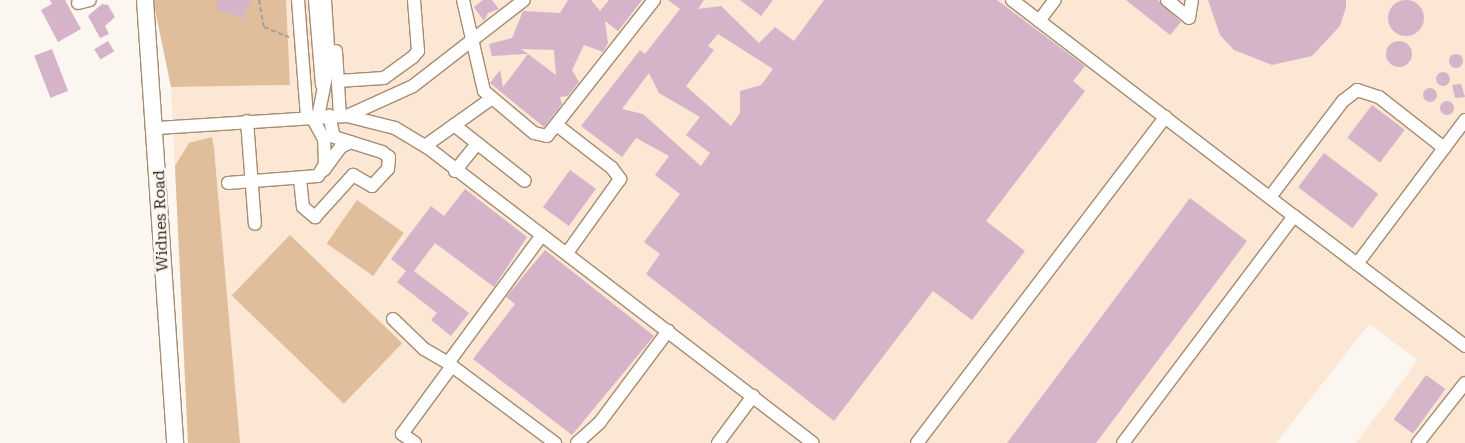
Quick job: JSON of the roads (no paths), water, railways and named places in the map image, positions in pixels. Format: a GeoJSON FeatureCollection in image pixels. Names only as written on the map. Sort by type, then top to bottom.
{"type":"FeatureCollection","features":[{"type":"Feature","properties":{"kind":"main road","name":"Widnes Road"},"geometry":{"type":"LineString","coordinates":[[145,0],[157,128],[175,443]]}},
{"type":"Feature","properties":{"kind":"lane"},"geometry":{"type":"LineString","coordinates":[[298,0],[301,37],[334,137],[389,157],[388,169],[378,182],[368,185],[353,175],[315,217],[303,207],[300,179]]}},
{"type":"Feature","properties":{"kind":"lane"},"geometry":{"type":"LineString","coordinates":[[315,0],[326,116],[324,170]]}},
{"type":"Feature","properties":{"kind":"lane"},"geometry":{"type":"LineString","coordinates":[[324,94],[329,62],[325,0]]}},
{"type":"Feature","properties":{"kind":"lane"},"geometry":{"type":"LineString","coordinates":[[326,116],[338,81],[333,0]]}},
{"type":"Feature","properties":{"kind":"lane"},"geometry":{"type":"LineString","coordinates":[[338,81],[384,78],[413,57],[418,51],[414,0]]}},
{"type":"Feature","properties":{"kind":"lane"},"geometry":{"type":"LineString","coordinates":[[463,0],[469,41],[480,82],[491,99],[534,133],[547,136],[558,126],[654,0]]}},
{"type":"Feature","properties":{"kind":"lane"},"geometry":{"type":"LineString","coordinates":[[326,116],[413,86],[524,0]]}},
{"type":"Feature","properties":{"kind":"lane"},"geometry":{"type":"LineString","coordinates":[[1012,0],[1465,346]]}},
{"type":"Feature","properties":{"kind":"lane"},"geometry":{"type":"LineString","coordinates":[[1039,21],[1055,0]]}},
{"type":"Feature","properties":{"kind":"lane"},"geometry":{"type":"LineString","coordinates":[[1167,0],[1189,18],[1192,0]]}},
{"type":"Feature","properties":{"kind":"lane"},"geometry":{"type":"LineString","coordinates":[[1270,197],[1343,101],[1358,90],[1378,96],[1444,148]]}},
{"type":"Feature","properties":{"kind":"lane"},"geometry":{"type":"LineString","coordinates":[[425,146],[491,99]]}},
{"type":"Feature","properties":{"kind":"lane"},"geometry":{"type":"LineString","coordinates":[[157,128],[326,116],[395,128],[425,146],[455,171],[567,253],[813,443]]}},
{"type":"Feature","properties":{"kind":"lane"},"geometry":{"type":"LineString","coordinates":[[918,443],[1165,117]]}},
{"type":"Feature","properties":{"kind":"lane"},"geometry":{"type":"LineString","coordinates":[[1357,264],[1465,120]]}},
{"type":"Feature","properties":{"kind":"lane"},"geometry":{"type":"LineString","coordinates":[[248,121],[255,224]]}},
{"type":"Feature","properties":{"kind":"lane"},"geometry":{"type":"LineString","coordinates":[[454,125],[525,181]]}},
{"type":"Feature","properties":{"kind":"lane"},"geometry":{"type":"LineString","coordinates":[[558,126],[612,168],[620,179],[567,253]]}},
{"type":"Feature","properties":{"kind":"lane"},"geometry":{"type":"LineString","coordinates":[[228,183],[300,179],[318,176],[341,147],[351,142]]}},
{"type":"Feature","properties":{"kind":"lane"},"geometry":{"type":"LineString","coordinates":[[455,171],[477,144]]}},
{"type":"Feature","properties":{"kind":"lane"},"geometry":{"type":"LineString","coordinates":[[1123,443],[1294,216]]}},
{"type":"Feature","properties":{"kind":"lane"},"geometry":{"type":"LineString","coordinates":[[415,443],[402,434],[542,235]]}},
{"type":"Feature","properties":{"kind":"lane"},"geometry":{"type":"LineString","coordinates":[[393,318],[424,349],[450,365],[555,443]]}},
{"type":"Feature","properties":{"kind":"lane"},"geometry":{"type":"LineString","coordinates":[[577,443],[600,422],[668,331]]}},
{"type":"Feature","properties":{"kind":"lane"},"geometry":{"type":"LineString","coordinates":[[1418,443],[1465,383]]}},
{"type":"Feature","properties":{"kind":"lane"},"geometry":{"type":"LineString","coordinates":[[718,443],[753,396]]}}]}
